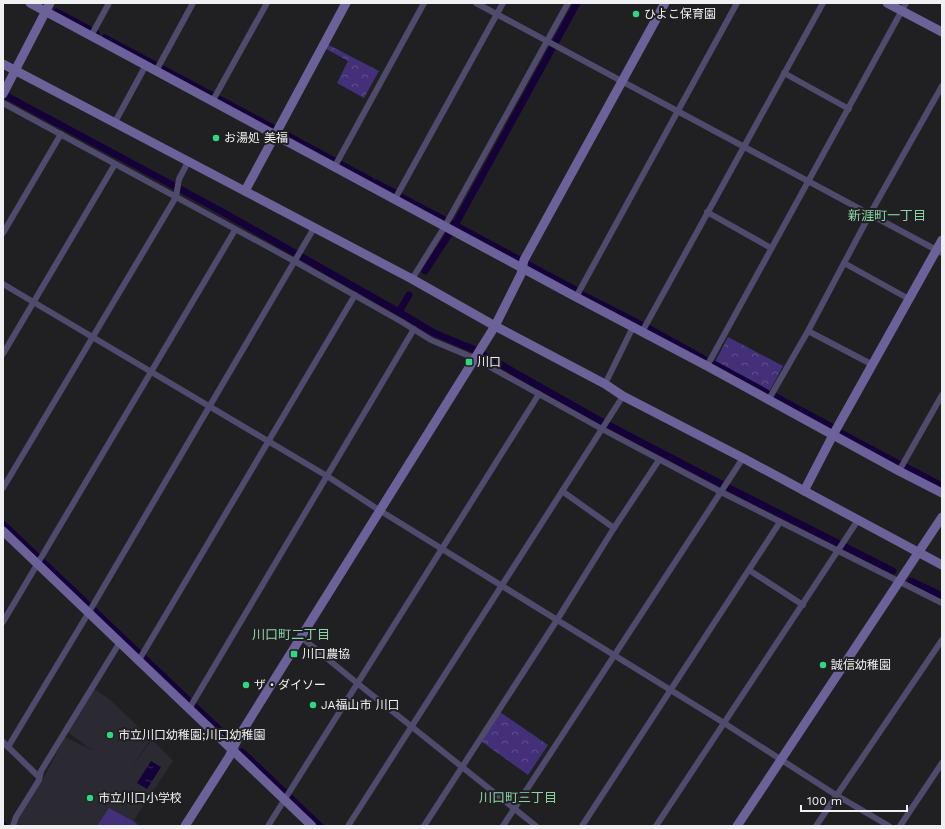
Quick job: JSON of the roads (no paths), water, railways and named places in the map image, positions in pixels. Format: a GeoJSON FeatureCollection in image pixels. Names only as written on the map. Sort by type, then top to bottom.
{"type":"FeatureCollection","features":[{"type":"Feature","properties":{"kind":"street"},"geometry":{"type":"LineString","coordinates":[[30,3],[942,493]]}},
{"type":"Feature","properties":{"kind":"street"},"geometry":{"type":"LineString","coordinates":[[5,91],[50,3]]}},
{"type":"Feature","properties":{"kind":"street"},"geometry":{"type":"LineString","coordinates":[[91,36],[109,3]]}},
{"type":"Feature","properties":{"kind":"street"},"geometry":{"type":"LineString","coordinates":[[156,71],[193,3]]}},
{"type":"Feature","properties":{"kind":"street"},"geometry":{"type":"LineString","coordinates":[[212,102],[266,3]]}},
{"type":"Feature","properties":{"kind":"street"},"geometry":{"type":"LineString","coordinates":[[245,191],[346,3]]}},
{"type":"Feature","properties":{"kind":"street"},"geometry":{"type":"LineString","coordinates":[[335,166],[424,3]]}},
{"type":"Feature","properties":{"kind":"street"},"geometry":{"type":"LineString","coordinates":[[476,3],[939,251]]}},
{"type":"Feature","properties":{"kind":"street"},"geometry":{"type":"LineString","coordinates":[[395,199],[503,3]]}},
{"type":"Feature","properties":{"kind":"street"},"geometry":{"type":"LineString","coordinates":[[412,279],[450,228],[568,3]]}},
{"type":"Feature","properties":{"kind":"street"},"geometry":{"type":"LineString","coordinates":[[185,826],[379,510],[495,326],[521,274],[524,260],[665,3]]}},
{"type":"Feature","properties":{"kind":"street"},"geometry":{"type":"LineString","coordinates":[[576,297],[737,3]]}},
{"type":"Feature","properties":{"kind":"street"},"geometry":{"type":"LineString","coordinates":[[642,332],[823,3]]}},
{"type":"Feature","properties":{"kind":"street"},"geometry":{"type":"LineString","coordinates":[[887,3],[904,7],[942,32]]}},
{"type":"Feature","properties":{"kind":"street"},"geometry":{"type":"LineString","coordinates":[[707,366],[904,7]]}},
{"type":"Feature","properties":{"kind":"street"},"geometry":{"type":"LineString","coordinates":[[3,64],[412,279],[495,326],[605,384],[623,396],[804,490],[942,565]]}},
{"type":"Feature","properties":{"kind":"street"},"geometry":{"type":"LineString","coordinates":[[115,122],[146,65]]}},
{"type":"Feature","properties":{"kind":"street"},"geometry":{"type":"LineString","coordinates":[[784,73],[849,109]]}},
{"type":"Feature","properties":{"kind":"street"},"geometry":{"type":"LineString","coordinates":[[769,399],[808,331],[870,214],[942,86]]}},
{"type":"Feature","properties":{"kind":"street"},"geometry":{"type":"LineString","coordinates":[[3,103],[296,262],[431,340],[478,353],[539,394],[602,430],[721,492],[942,603]]}},
{"type":"Feature","properties":{"kind":"street"},"geometry":{"type":"LineString","coordinates":[[3,233],[61,134]]}},
{"type":"Feature","properties":{"kind":"street"},"geometry":{"type":"LineString","coordinates":[[3,488],[176,197],[179,179],[188,162]]}},
{"type":"Feature","properties":{"kind":"street"},"geometry":{"type":"LineString","coordinates":[[3,354],[115,164]]}},
{"type":"Feature","properties":{"kind":"street"},"geometry":{"type":"LineString","coordinates":[[707,212],[772,248]]}},
{"type":"Feature","properties":{"kind":"street"},"geometry":{"type":"LineString","coordinates":[[40,777],[5,744],[89,612],[296,262],[314,228]]}},
{"type":"Feature","properties":{"kind":"street"},"geometry":{"type":"LineString","coordinates":[[3,622],[235,230]]}},
{"type":"Feature","properties":{"kind":"street"},"geometry":{"type":"LineString","coordinates":[[804,490],[909,299],[939,251],[942,240]]}},
{"type":"Feature","properties":{"kind":"street"},"geometry":{"type":"LineString","coordinates":[[844,263],[909,299]]}},
{"type":"Feature","properties":{"kind":"street"},"geometry":{"type":"LineString","coordinates":[[3,284],[327,476],[501,586],[724,723],[836,795],[889,826]]}},
{"type":"Feature","properties":{"kind":"street"},"geometry":{"type":"LineString","coordinates":[[139,660],[355,295]]}},
{"type":"Feature","properties":{"kind":"street"},"geometry":{"type":"LineString","coordinates":[[605,384],[633,327]]}},
{"type":"Feature","properties":{"kind":"street"},"geometry":{"type":"LineString","coordinates":[[189,708],[414,329]]}},
{"type":"Feature","properties":{"kind":"street"},"geometry":{"type":"LineString","coordinates":[[808,331],[873,364]]}},
{"type":"Feature","properties":{"kind":"street"},"geometry":{"type":"LineString","coordinates":[[268,826],[539,394]]}},
{"type":"Feature","properties":{"kind":"street"},"geometry":{"type":"LineString","coordinates":[[899,471],[942,395]]}},
{"type":"Feature","properties":{"kind":"street"},"geometry":{"type":"LineString","coordinates":[[348,826],[413,727],[501,586],[623,396]]}},
{"type":"Feature","properties":{"kind":"street"},"geometry":{"type":"LineString","coordinates":[[503,826],[743,458]]}},
{"type":"Feature","properties":{"kind":"street"},"geometry":{"type":"LineString","coordinates":[[424,826],[659,460]]}},
{"type":"Feature","properties":{"kind":"street"},"geometry":{"type":"LineString","coordinates":[[562,491],[614,528]]}},
{"type":"Feature","properties":{"kind":"street"},"geometry":{"type":"LineString","coordinates":[[737,826],[942,517]]}},
{"type":"Feature","properties":{"kind":"street"},"geometry":{"type":"LineString","coordinates":[[656,826],[858,520]]}},
{"type":"Feature","properties":{"kind":"street"},"geometry":{"type":"LineString","coordinates":[[582,826],[780,522]]}},
{"type":"Feature","properties":{"kind":"street"},"geometry":{"type":"LineString","coordinates":[[3,530],[312,826]]}},
{"type":"Feature","properties":{"kind":"street"},"geometry":{"type":"LineString","coordinates":[[749,570],[803,605]]}},
{"type":"Feature","properties":{"kind":"street"},"geometry":{"type":"LineString","coordinates":[[302,637],[357,683],[536,826]]}},
{"type":"Feature","properties":{"kind":"street"},"geometry":{"type":"LineString","coordinates":[[816,826],[942,640]]}},
{"type":"Feature","properties":{"kind":"street"},"geometry":{"type":"LineString","coordinates":[[13,826],[16,817],[39,780],[41,771],[120,642]]}},
{"type":"Feature","properties":{"kind":"street"},"geometry":{"type":"LineString","coordinates":[[900,826],[942,763]]}},
{"type":"Feature","properties":{"kind":"water"},"geometry":{"type":"Polygon","coordinates":[[[151,761],[161,767],[147,789],[137,783],[151,761]]]}},
{"type":"Feature","properties":{"kind":"waterway"},"geometry":{"type":"LineString","coordinates":[[425,271],[455,225],[577,3]]}},
{"type":"Feature","properties":{"kind":"waterway"},"geometry":{"type":"LineString","coordinates":[[57,12],[96,33]]}},
{"type":"Feature","properties":{"kind":"waterway"},"geometry":{"type":"LineString","coordinates":[[105,38],[370,180]]}},
{"type":"Feature","properties":{"kind":"waterway"},"geometry":{"type":"LineString","coordinates":[[3,94],[219,210],[434,333],[473,349],[599,420],[893,571]]}},
{"type":"Feature","properties":{"kind":"waterway"},"geometry":{"type":"LineString","coordinates":[[376,183],[395,193]]}},
{"type":"Feature","properties":{"kind":"waterway"},"geometry":{"type":"LineString","coordinates":[[401,197],[443,219]]}},
{"type":"Feature","properties":{"kind":"waterway"},"geometry":{"type":"LineString","coordinates":[[453,224],[518,259]]}},
{"type":"Feature","properties":{"kind":"waterway"},"geometry":{"type":"LineString","coordinates":[[527,264],[574,289]]}},
{"type":"Feature","properties":{"kind":"waterway"},"geometry":{"type":"LineString","coordinates":[[399,312],[409,295]]}},
{"type":"Feature","properties":{"kind":"waterway"},"geometry":{"type":"LineString","coordinates":[[583,295],[640,324]]}},
{"type":"Feature","properties":{"kind":"waterway"},"geometry":{"type":"LineString","coordinates":[[648,328],[704,359]]}},
{"type":"Feature","properties":{"kind":"waterway"},"geometry":{"type":"LineString","coordinates":[[714,364],[767,393]]}},
{"type":"Feature","properties":{"kind":"waterway"},"geometry":{"type":"LineString","coordinates":[[776,397],[832,427]]}},
{"type":"Feature","properties":{"kind":"waterway"},"geometry":{"type":"LineString","coordinates":[[841,433],[899,464]]}},
{"type":"Feature","properties":{"kind":"waterway"},"geometry":{"type":"LineString","coordinates":[[906,467],[942,486]]}},
{"type":"Feature","properties":{"kind":"waterway"},"geometry":{"type":"LineString","coordinates":[[3,524],[228,738]]}},
{"type":"Feature","properties":{"kind":"waterway"},"geometry":{"type":"LineString","coordinates":[[911,581],[942,596]]}},
{"type":"Feature","properties":{"kind":"waterway"},"geometry":{"type":"LineString","coordinates":[[242,752],[320,826]]}},
{"type":"Feature","properties":{"kind":"place","name":"ひよこ保育園"},"geometry":{"type":"Point","coordinates":[636,14]}},
{"type":"Feature","properties":{"kind":"place","name":"お湯処 美福"},"geometry":{"type":"Point","coordinates":[216,138]}},
{"type":"Feature","properties":{"kind":"place","name":"川口"},"geometry":{"type":"Point","coordinates":[469,362]}},
{"type":"Feature","properties":{"kind":"place","name":"川口農協"},"geometry":{"type":"Point","coordinates":[294,654]}},
{"type":"Feature","properties":{"kind":"place","name":"誠信幼稚園"},"geometry":{"type":"Point","coordinates":[823,665]}},
{"type":"Feature","properties":{"kind":"place","name":"ザ・ダイソー"},"geometry":{"type":"Point","coordinates":[246,685]}},
{"type":"Feature","properties":{"kind":"place","name":"JA福山市 川口"},"geometry":{"type":"Point","coordinates":[313,705]}},
{"type":"Feature","properties":{"kind":"place","name":"市立川口幼稚園;川口幼稚園"},"geometry":{"type":"Point","coordinates":[110,735]}},
{"type":"Feature","properties":{"kind":"place","name":"市立川口小学校"},"geometry":{"type":"Point","coordinates":[90,798]}},
{"type":"Feature","properties":{"kind":"district","name":"新涯町一丁目"},"geometry":{"type":"Point","coordinates":[887,215]}},
{"type":"Feature","properties":{"kind":"district","name":"川口町二丁目"},"geometry":{"type":"Point","coordinates":[291,634]}},
{"type":"Feature","properties":{"kind":"district","name":"川口町三丁目"},"geometry":{"type":"Point","coordinates":[518,797]}}]}
